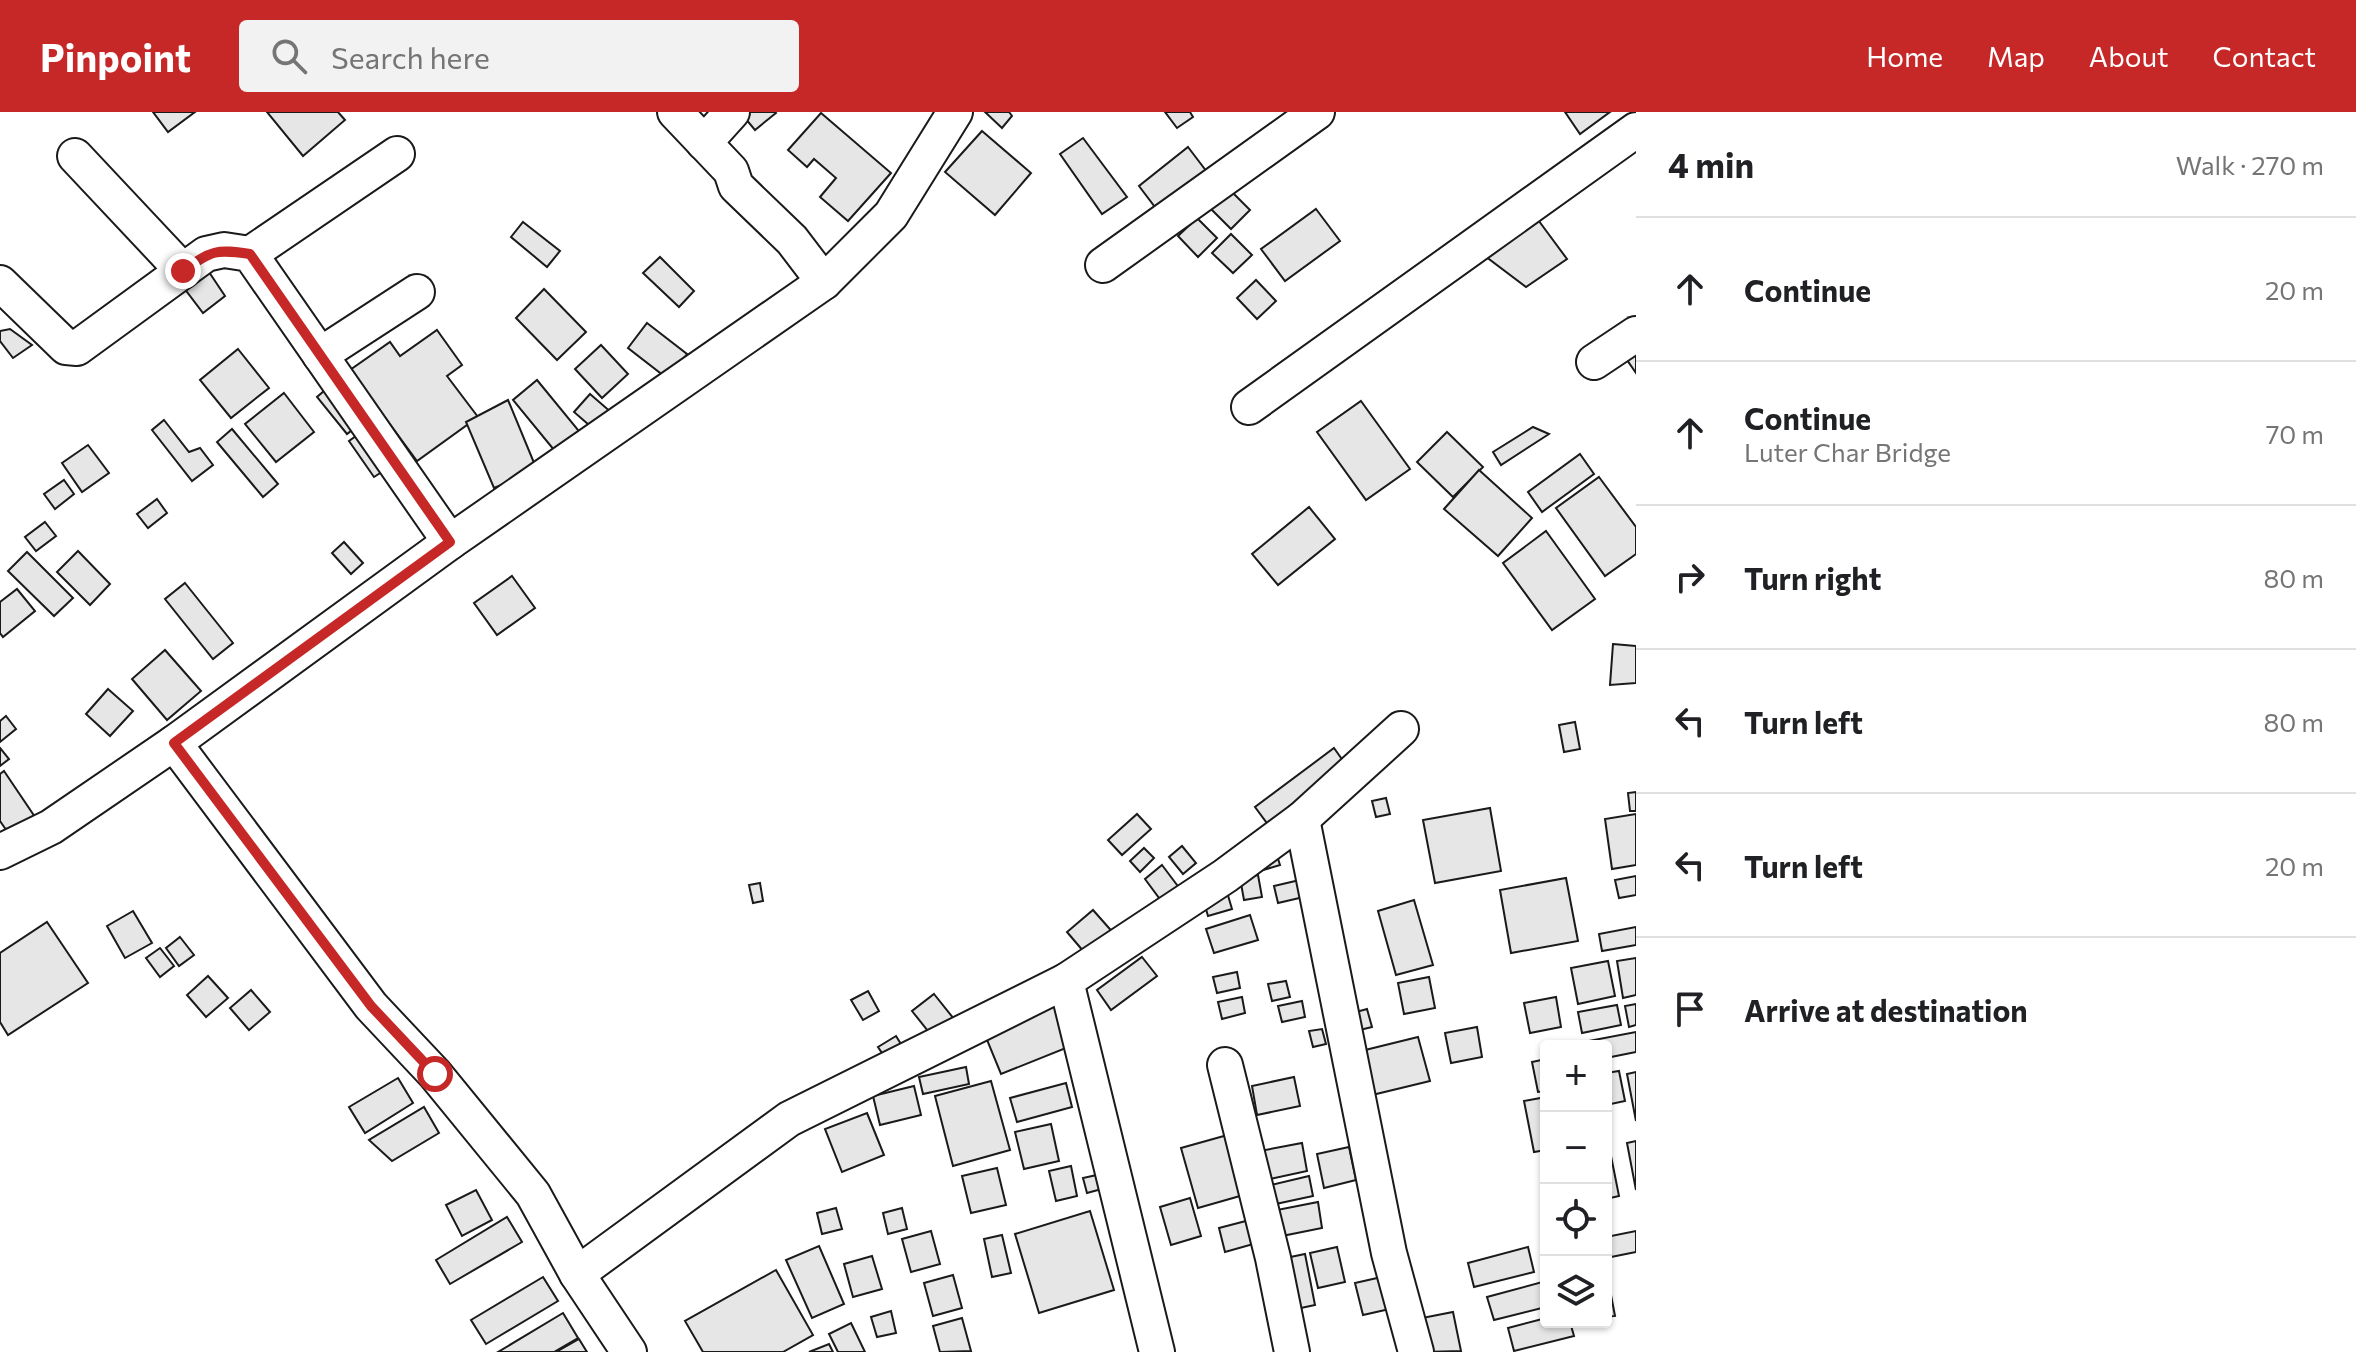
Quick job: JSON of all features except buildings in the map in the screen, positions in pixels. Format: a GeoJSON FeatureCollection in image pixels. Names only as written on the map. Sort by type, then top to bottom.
{"type":"FeatureCollection","features":[{"type":"Feature","properties":{"kind":"street"},"geometry":{"type":"LineString","coordinates":[[675,112],[731,171],[736,186],[792,240],[824,282]]}},
{"type":"Feature","properties":{"kind":"street"},"geometry":{"type":"LineString","coordinates":[[704,143],[732,112]]}},
{"type":"Feature","properties":{"kind":"street"},"geometry":{"type":"LineString","coordinates":[[0,852],[51,827],[174,743],[450,542],[824,282],[891,215],[955,112]]}},
{"type":"Feature","properties":{"kind":"street"},"geometry":{"type":"LineString","coordinates":[[1103,265],[1317,112]]}},
{"type":"Feature","properties":{"kind":"street"},"geometry":{"type":"LineString","coordinates":[[1249,407],[1636,130]]}},
{"type":"Feature","properties":{"kind":"street"},"geometry":{"type":"LineString","coordinates":[[0,283],[66,347],[77,348],[206,254],[224,250],[250,254],[397,154]]}},
{"type":"Feature","properties":{"kind":"street"},"geometry":{"type":"LineString","coordinates":[[75,156],[183,271]]}},
{"type":"Feature","properties":{"kind":"street"},"geometry":{"type":"LineString","coordinates":[[250,254],[450,542]]}},
{"type":"Feature","properties":{"kind":"street"},"geometry":{"type":"LineString","coordinates":[[320,355],[417,292]]}},
{"type":"Feature","properties":{"kind":"street"},"geometry":{"type":"LineString","coordinates":[[1594,362],[1636,334]]}},
{"type":"Feature","properties":{"kind":"street"},"geometry":{"type":"LineString","coordinates":[[577,1274],[789,1119],[1066,981],[1225,876],[1302,819],[1401,729]]}},
{"type":"Feature","properties":{"kind":"street"},"geometry":{"type":"LineString","coordinates":[[174,743],[371,1006],[435,1074],[533,1194],[577,1274],[629,1352]]}},
{"type":"Feature","properties":{"kind":"street"},"geometry":{"type":"LineString","coordinates":[[1302,819],[1389,1253],[1416,1352]]}},
{"type":"Feature","properties":{"kind":"street"},"geometry":{"type":"LineString","coordinates":[[1066,981],[1157,1352]]}},
{"type":"Feature","properties":{"kind":"street"},"geometry":{"type":"LineString","coordinates":[[1225,1065],[1273,1258],[1292,1352]]}},
{"type":"Feature","properties":{"kind":"route"},"geometry":{"type":"LineString","coordinates":[[183,271],[206,254],[224,250],[250,254],[450,542],[174,743],[371,1006],[435,1074]]}}]}
